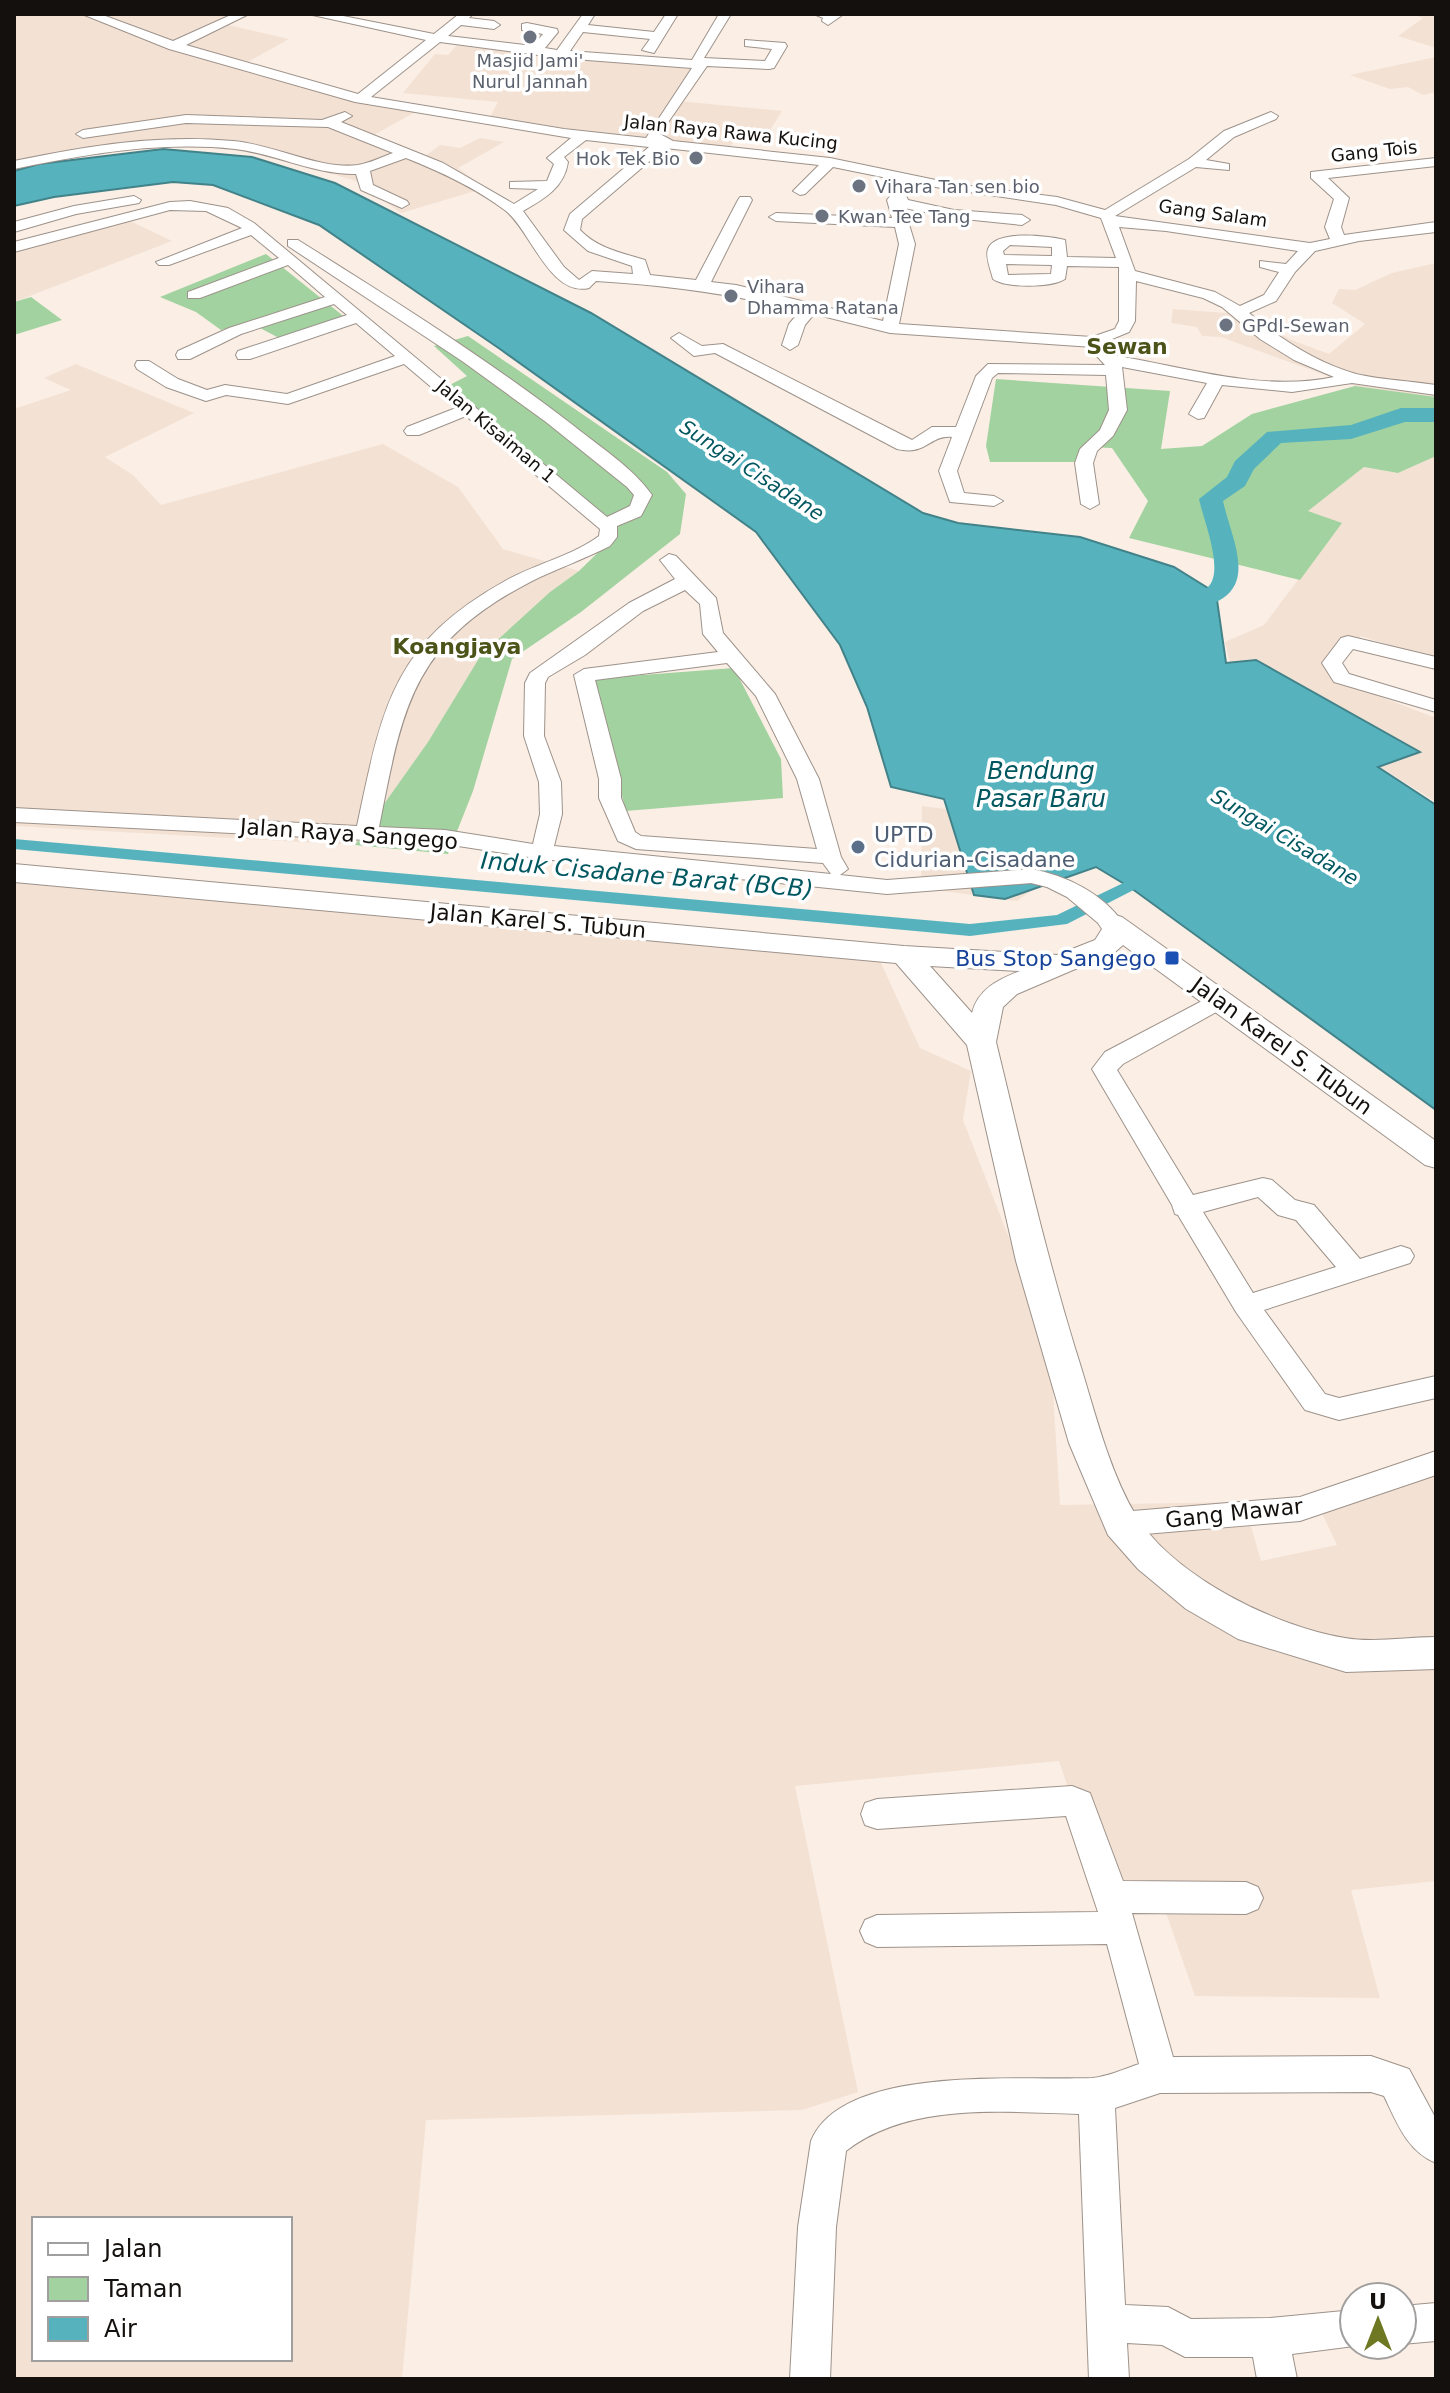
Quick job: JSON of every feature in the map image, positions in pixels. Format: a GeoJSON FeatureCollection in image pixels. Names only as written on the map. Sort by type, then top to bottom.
{"type":"FeatureCollection","features":[{"type":"Feature","properties":{"kind":"main road","name":"Jalan Karel S. Tubun"},"geometry":{"type":"LineString","coordinates":[[14,873],[904,955],[1074,959],[1158,956]]}},
{"type":"Feature","properties":{"kind":"main road","name":"Jalan Karel S. Tubun"},"geometry":{"type":"LineString","coordinates":[[1119,928],[1436,1157]]}},
{"type":"Feature","properties":{"kind":"main road"},"geometry":{"type":"LineString","coordinates":[[1119,928],[1114,938],[1074,959],[1007,987],[989,1004],[981,1042],[1032,1261],[1087,1443],[1121,1524],[1151,1558],[1199,1598],[1251,1628],[1346,1655],[1436,1653]]}},
{"type":"Feature","properties":{"kind":"main road"},"geometry":{"type":"LineString","coordinates":[[904,955],[981,1042]]}},
{"type":"Feature","properties":{"kind":"street","name":"Jalan Raya Rawa Kucing"},"geometry":{"type":"LineString","coordinates":[[88,14],[174,46],[367,100],[440,115],[583,135],[830,162],[955,188],[1057,201],[1109,218]]}},
{"type":"Feature","properties":{"kind":"street"},"geometry":{"type":"LineString","coordinates":[[174,46],[243,14]]}},
{"type":"Feature","properties":{"kind":"street"},"geometry":{"type":"LineString","coordinates":[[314,14],[436,38],[536,51],[646,55]]}},
{"type":"Feature","properties":{"kind":"street"},"geometry":{"type":"LineString","coordinates":[[700,63],[697,58],[725,14]]}},
{"type":"Feature","properties":{"kind":"street"},"geometry":{"type":"LineString","coordinates":[[561,54],[588,15],[665,25]]}},
{"type":"Feature","properties":{"kind":"street"},"geometry":{"type":"LineString","coordinates":[[330,123],[367,100],[462,18],[494,25]]}},
{"type":"Feature","properties":{"kind":"street"},"geometry":{"type":"LineString","coordinates":[[646,55],[665,25]]}},
{"type":"Feature","properties":{"kind":"street"},"geometry":{"type":"LineString","coordinates":[[579,28],[665,25]]}},
{"type":"Feature","properties":{"kind":"street"},"geometry":{"type":"LineString","coordinates":[[527,27],[552,32],[536,51]]}},
{"type":"Feature","properties":{"kind":"street"},"geometry":{"type":"LineString","coordinates":[[604,45],[700,63],[769,65],[780,46],[750,43]]}},
{"type":"Feature","properties":{"kind":"street"},"geometry":{"type":"LineString","coordinates":[[645,279],[641,275],[640,263],[611,255],[574,234],[575,217],[666,141],[652,136],[700,63]]}},
{"type":"Feature","properties":{"kind":"street"},"geometry":{"type":"LineString","coordinates":[[71,136],[186,119],[330,123],[472,183],[514,210],[558,270],[576,285],[583,285],[592,276],[702,285],[890,328],[1093,342],[1121,332],[1127,321],[1127,269],[1109,218],[1194,162],[1229,134],[1271,116]]}},
{"type":"Feature","properties":{"kind":"street"},"geometry":{"type":"LineString","coordinates":[[514,210],[552,185],[561,171],[561,162],[554,158],[583,135]]}},
{"type":"Feature","properties":{"kind":"street"},"geometry":{"type":"LineString","coordinates":[[14,165],[111,147],[206,143],[279,153],[334,170],[362,169],[407,153]]}},
{"type":"Feature","properties":{"kind":"street"},"geometry":{"type":"LineString","coordinates":[[800,191],[830,162]]}},
{"type":"Feature","properties":{"kind":"street"},"geometry":{"type":"LineString","coordinates":[[1194,162],[1224,167]]}},
{"type":"Feature","properties":{"kind":"street","name":"Gang Tois"},"geometry":{"type":"LineString","coordinates":[[1338,240],[1333,227],[1342,198],[1316,175],[1436,162]]}},
{"type":"Feature","properties":{"kind":"street"},"geometry":{"type":"LineString","coordinates":[[362,169],[366,187],[402,204]]}},
{"type":"Feature","properties":{"kind":"street"},"geometry":{"type":"LineString","coordinates":[[890,328],[907,244],[894,200],[913,178]]}},
{"type":"Feature","properties":{"kind":"street"},"geometry":{"type":"LineString","coordinates":[[515,185],[552,185]]}},
{"type":"Feature","properties":{"kind":"street"},"geometry":{"type":"LineString","coordinates":[[898,195],[899,201],[908,205],[954,214],[1022,220]]}},
{"type":"Feature","properties":{"kind":"street"},"geometry":{"type":"LineString","coordinates":[[14,227],[74,210],[128,200],[174,197],[192,198],[206,204]]}},
{"type":"Feature","properties":{"kind":"street"},"geometry":{"type":"LineString","coordinates":[[702,285],[745,200]]}},
{"type":"Feature","properties":{"kind":"street"},"geometry":{"type":"LineString","coordinates":[[14,247],[170,206],[206,204]]}},
{"type":"Feature","properties":{"kind":"street","name":"Jalan Kisaiman 1"},"geometry":{"type":"LineString","coordinates":[[206,204],[246,225],[290,259],[605,523]]}},
{"type":"Feature","properties":{"kind":"street"},"geometry":{"type":"LineString","coordinates":[[776,217],[899,223]]}},
{"type":"Feature","properties":{"kind":"street","name":"Gang Salam"},"geometry":{"type":"LineString","coordinates":[[1109,218],[1310,248]]}},
{"type":"Feature","properties":{"kind":"street"},"geometry":{"type":"LineString","coordinates":[[164,262],[246,225],[258,223],[472,359],[547,413],[620,472],[643,495],[642,506],[635,515],[605,523],[609,528],[608,537],[603,542],[523,578],[456,623],[429,648],[409,676],[380,769],[367,832]]}},
{"type":"Feature","properties":{"kind":"street"},"geometry":{"type":"LineString","coordinates":[[1239,312],[1270,298],[1289,269],[1310,248],[1338,240],[1436,227]]}},
{"type":"Feature","properties":{"kind":"street"},"geometry":{"type":"LineString","coordinates":[[1010,240],[1058,243],[1061,247],[1060,260],[1059,276],[1052,281],[1001,279],[995,250],[1003,241],[1010,240]]}},
{"type":"Feature","properties":{"kind":"street"},"geometry":{"type":"LineString","coordinates":[[194,295],[290,259]]}},
{"type":"Feature","properties":{"kind":"street"},"geometry":{"type":"LineString","coordinates":[[1060,260],[1127,269],[1209,295],[1239,312],[1266,336],[1300,356],[1352,378],[1436,390]]}},
{"type":"Feature","properties":{"kind":"street"},"geometry":{"type":"LineString","coordinates":[[1265,264],[1289,269]]}},
{"type":"Feature","properties":{"kind":"street"},"geometry":{"type":"LineString","coordinates":[[184,355],[235,331],[338,298]]}},
{"type":"Feature","properties":{"kind":"street"},"geometry":{"type":"LineString","coordinates":[[790,345],[797,324],[811,308]]}},
{"type":"Feature","properties":{"kind":"street"},"geometry":{"type":"LineString","coordinates":[[244,355],[359,316]]}},
{"type":"Feature","properties":{"kind":"street"},"geometry":{"type":"LineString","coordinates":[[993,336],[991,353],[994,368]]}},
{"type":"Feature","properties":{"kind":"street"},"geometry":{"type":"LineString","coordinates":[[679,338],[700,352],[717,347],[903,445],[916,446],[941,431],[961,433]]}},
{"type":"Feature","properties":{"kind":"street"},"geometry":{"type":"LineString","coordinates":[[1090,504],[1084,463],[1089,449],[1107,432],[1118,410],[1115,365],[1095,349],[1093,342]]}},
{"type":"Feature","properties":{"kind":"street"},"geometry":{"type":"LineString","coordinates":[[143,365],[172,383],[206,396],[225,390],[288,399],[408,357]]}},
{"type":"Feature","properties":{"kind":"street"},"geometry":{"type":"LineString","coordinates":[[994,501],[956,498],[948,471],[984,376],[994,368],[1115,365],[1290,389],[1324,386],[1352,378]]}},
{"type":"Feature","properties":{"kind":"street"},"geometry":{"type":"LineString","coordinates":[[1198,414],[1218,378]]}},
{"type":"Feature","properties":{"kind":"street"},"geometry":{"type":"LineString","coordinates":[[413,431],[468,409]]}},
{"type":"Feature","properties":{"kind":"street"},"geometry":{"type":"LineString","coordinates":[[669,560],[709,602],[713,634],[765,694],[808,779],[830,857],[845,882]]}},
{"type":"Feature","properties":{"kind":"street"},"geometry":{"type":"LineString","coordinates":[[542,852],[551,814],[550,782],[534,736],[535,683],[540,673],[578,651],[636,607],[687,581]]}},
{"type":"Feature","properties":{"kind":"street"},"geometry":{"type":"LineString","coordinates":[[1436,663],[1348,642],[1332,663],[1341,678],[1436,706]]}},
{"type":"Feature","properties":{"kind":"street"},"geometry":{"type":"LineString","coordinates":[[578,651],[610,779],[610,798],[626,836],[636,842],[830,857]]}},
{"type":"Feature","properties":{"kind":"street"},"geometry":{"type":"LineString","coordinates":[[584,675],[732,656]]}},
{"type":"Feature","properties":{"kind":"street","name":"Jalan Raya Sangego"},"geometry":{"type":"LineString","coordinates":[[14,815],[445,837],[542,852],[887,887],[1031,876],[1053,878],[1065,884],[1119,928]]}},
{"type":"Feature","properties":{"kind":"street"},"geometry":{"type":"LineString","coordinates":[[1219,1000],[1114,1058],[1104,1069],[1184,1207],[1246,1305],[1315,1402],[1339,1409],[1436,1387]]}},
{"type":"Feature","properties":{"kind":"street"},"geometry":{"type":"LineString","coordinates":[[1184,1207],[1263,1187],[1287,1208],[1305,1212],[1354,1270]]}},
{"type":"Feature","properties":{"kind":"street"},"geometry":{"type":"LineString","coordinates":[[1246,1305],[1401,1256]]}},
{"type":"Feature","properties":{"kind":"street","name":"Gang Mawar"},"geometry":{"type":"LineString","coordinates":[[1121,1524],[1300,1509],[1436,1463]]}},
{"type":"Feature","properties":{"kind":"street"},"geometry":{"type":"LineString","coordinates":[[877,1814],[1074,1802],[1083,1810],[1160,2075]]}},
{"type":"Feature","properties":{"kind":"street"},"geometry":{"type":"LineString","coordinates":[[877,1931],[1115,1913],[1246,1898]]}},
{"type":"Feature","properties":{"kind":"street"},"geometry":{"type":"LineString","coordinates":[[810,2379],[817,2227],[829,2141],[851,2124],[873,2113],[928,2099],[995,2094],[1096,2096],[1160,2075],[1322,2073],[1386,2077],[1396,2082],[1420,2129],[1436,2145]]}},
{"type":"Feature","properties":{"kind":"street"},"geometry":{"type":"LineString","coordinates":[[1096,2096],[1109,2379]]}},
{"type":"Feature","properties":{"kind":"street"},"geometry":{"type":"LineString","coordinates":[[1108,2323],[1168,2326],[1185,2338],[1269,2337],[1338,2331]]}},
{"type":"Feature","properties":{"kind":"street"},"geometry":{"type":"LineString","coordinates":[[1269,2337],[1277,2379]]}},
{"type":"Feature","properties":{"kind":"shaded area"},"geometry":{"type":"Polygon","coordinates":[[[14,14],[239,14],[228,25],[289,39],[244,64],[417,111],[372,136],[424,157],[440,145],[460,148],[480,138],[504,142],[458,168],[485,188],[401,213],[356,181],[273,156],[199,144],[132,146],[14,169],[14,14]]]}},
{"type":"Feature","properties":{"kind":"shaded area"},"geometry":{"type":"Polygon","coordinates":[[[1412,14],[1436,14],[1436,48],[1398,36],[1423,18],[1412,14]]]}},
{"type":"Feature","properties":{"kind":"shaded area"},"geometry":{"type":"Polygon","coordinates":[[[457,45],[698,65],[678,101],[782,111],[767,135],[740,133],[729,148],[489,119],[498,102],[403,93],[435,54],[448,55],[457,45]]]}},
{"type":"Feature","properties":{"kind":"shaded area"},"geometry":{"type":"Polygon","coordinates":[[[1436,57],[1436,92],[1423,95],[1408,87],[1390,89],[1350,75],[1436,57]]]}},
{"type":"Feature","properties":{"kind":"shaded area"},"geometry":{"type":"Polygon","coordinates":[[[124,218],[172,241],[14,302],[14,249],[124,218]]]}},
{"type":"Feature","properties":{"kind":"shaded area"},"geometry":{"type":"Polygon","coordinates":[[[1436,263],[1436,397],[1355,386],[1221,337],[1202,336],[1197,327],[1171,323],[1173,309],[1238,314],[1267,323],[1289,339],[1329,354],[1365,324],[1332,303],[1339,289],[1355,290],[1392,273],[1436,263]]]}},
{"type":"Feature","properties":{"kind":"shaded area"},"geometry":{"type":"Polygon","coordinates":[[[76,364],[194,413],[105,457],[133,475],[161,505],[383,444],[458,487],[503,549],[579,571],[550,592],[481,655],[428,742],[355,845],[14,826],[14,409],[71,390],[44,378],[76,364]]]}},
{"type":"Feature","properties":{"kind":"shaded area"},"geometry":{"type":"Polygon","coordinates":[[[1436,456],[1436,660],[1361,636],[1331,678],[1436,718],[1436,802],[1233,674],[1225,642],[1264,625],[1341,523],[1307,511],[1364,467],[1398,473],[1436,456]]]}},
{"type":"Feature","properties":{"kind":"shaded area"},"geometry":{"type":"Polygon","coordinates":[[[922,806],[993,815],[1064,867],[1017,901],[921,888],[922,806]]]}},
{"type":"Feature","properties":{"kind":"shaded area"},"geometry":{"type":"Polygon","coordinates":[[[14,871],[875,950],[920,1048],[971,1071],[963,1120],[1050,1343],[1060,1505],[1244,1502],[1261,1561],[1337,1545],[1319,1507],[1436,1467],[1436,1881],[1351,1890],[1380,1998],[1195,1996],[1164,1907],[1108,1905],[1059,1761],[795,1786],[858,2092],[802,2110],[426,2120],[402,2379],[14,2379],[14,871]]]}},
{"type":"Feature","properties":{"kind":"green space"},"geometry":{"type":"Polygon","coordinates":[[[266,254],[347,319],[279,338],[249,322],[221,330],[196,312],[160,297],[266,254]]]}},
{"type":"Feature","properties":{"kind":"green space"},"geometry":{"type":"Polygon","coordinates":[[[31,297],[62,320],[14,335],[14,302],[31,297]]]}},
{"type":"Feature","properties":{"kind":"green space"},"geometry":{"type":"Polygon","coordinates":[[[468,336],[667,472],[686,494],[680,534],[581,612],[512,659],[473,791],[448,854],[355,845],[428,742],[481,655],[550,592],[579,571],[618,533],[442,389],[467,376],[434,346],[468,336]]]}},
{"type":"Feature","properties":{"kind":"green space"},"geometry":{"type":"Polygon","coordinates":[[[996,379],[1170,391],[1161,449],[1202,446],[1252,414],[1355,386],[1436,397],[1436,456],[1398,473],[1364,467],[1308,511],[1342,523],[1300,580],[1129,538],[1148,501],[1112,448],[1086,447],[1088,462],[990,462],[986,446],[996,379]]]}},
{"type":"Feature","properties":{"kind":"green space"},"geometry":{"type":"Polygon","coordinates":[[[734,668],[781,759],[783,798],[626,811],[591,679],[734,668]]]}},
{"type":"Feature","properties":{"kind":"water"},"geometry":{"type":"Polygon","coordinates":[[[163,149],[252,157],[335,183],[591,313],[923,513],[958,523],[1080,537],[1174,567],[1216,593],[1226,663],[1256,660],[1420,752],[1378,767],[1436,805],[1436,1110],[1131,888],[1096,867],[1005,899],[974,895],[944,799],[891,787],[867,707],[840,645],[756,532],[500,349],[319,225],[213,185],[173,182],[54,197],[14,206],[14,171],[39,164],[163,149]]]}},
{"type":"Feature","properties":{"kind":"waterway"},"geometry":{"type":"LineString","coordinates":[[1174,607],[1212,596],[1223,585],[1227,562],[1211,499],[1237,481],[1243,466],[1275,437],[1351,432],[1382,424],[1401,415],[1436,415]]}},
{"type":"Feature","properties":{"kind":"waterway","name":"Induk Cisadane Barat (BCB)"},"geometry":{"type":"LineString","coordinates":[[14,844],[970,930],[1061,920],[1154,875]]}},
{"type":"Feature","properties":{"kind":"place","name":"Masjid Jami' Nurul Jannah"},"geometry":{"type":"Point","coordinates":[530,37]}},
{"type":"Feature","properties":{"kind":"place","name":"Hok Tek Bio"},"geometry":{"type":"Point","coordinates":[696,158]}},
{"type":"Feature","properties":{"kind":"place","name":"Vihara Tan sen bio"},"geometry":{"type":"Point","coordinates":[859,186]}},
{"type":"Feature","properties":{"kind":"place","name":"Kwan Tee Tang"},"geometry":{"type":"Point","coordinates":[822,216]}},
{"type":"Feature","properties":{"kind":"place","name":"Vihara Dhamma Ratana"},"geometry":{"type":"Point","coordinates":[731,296]}},
{"type":"Feature","properties":{"kind":"place","name":"GPdI-Sewan"},"geometry":{"type":"Point","coordinates":[1226,325]}},
{"type":"Feature","properties":{"kind":"place","name":"UPTD Cidurian-Cisadane"},"geometry":{"type":"Point","coordinates":[858,847]}},
{"type":"Feature","properties":{"kind":"place","name":"Bus Stop Sangego"},"geometry":{"type":"Point","coordinates":[1172,958]}},
{"type":"Feature","properties":{"kind":"district","name":"Sewan"},"geometry":{"type":"Point","coordinates":[1127,346]}},
{"type":"Feature","properties":{"kind":"district","name":"Koangjaya"},"geometry":{"type":"Point","coordinates":[457,646]}},
{"type":"Feature","properties":{"kind":"water label","name":"Sungai Cisadane"},"geometry":{"type":"Point","coordinates":[752,470]}},
{"type":"Feature","properties":{"kind":"water label","name":"Bendung Pasar Baru"},"geometry":{"type":"Point","coordinates":[1041,785]}},
{"type":"Feature","properties":{"kind":"water label","name":"Sungai Cisadane"},"geometry":{"type":"Point","coordinates":[1285,837]}}]}
